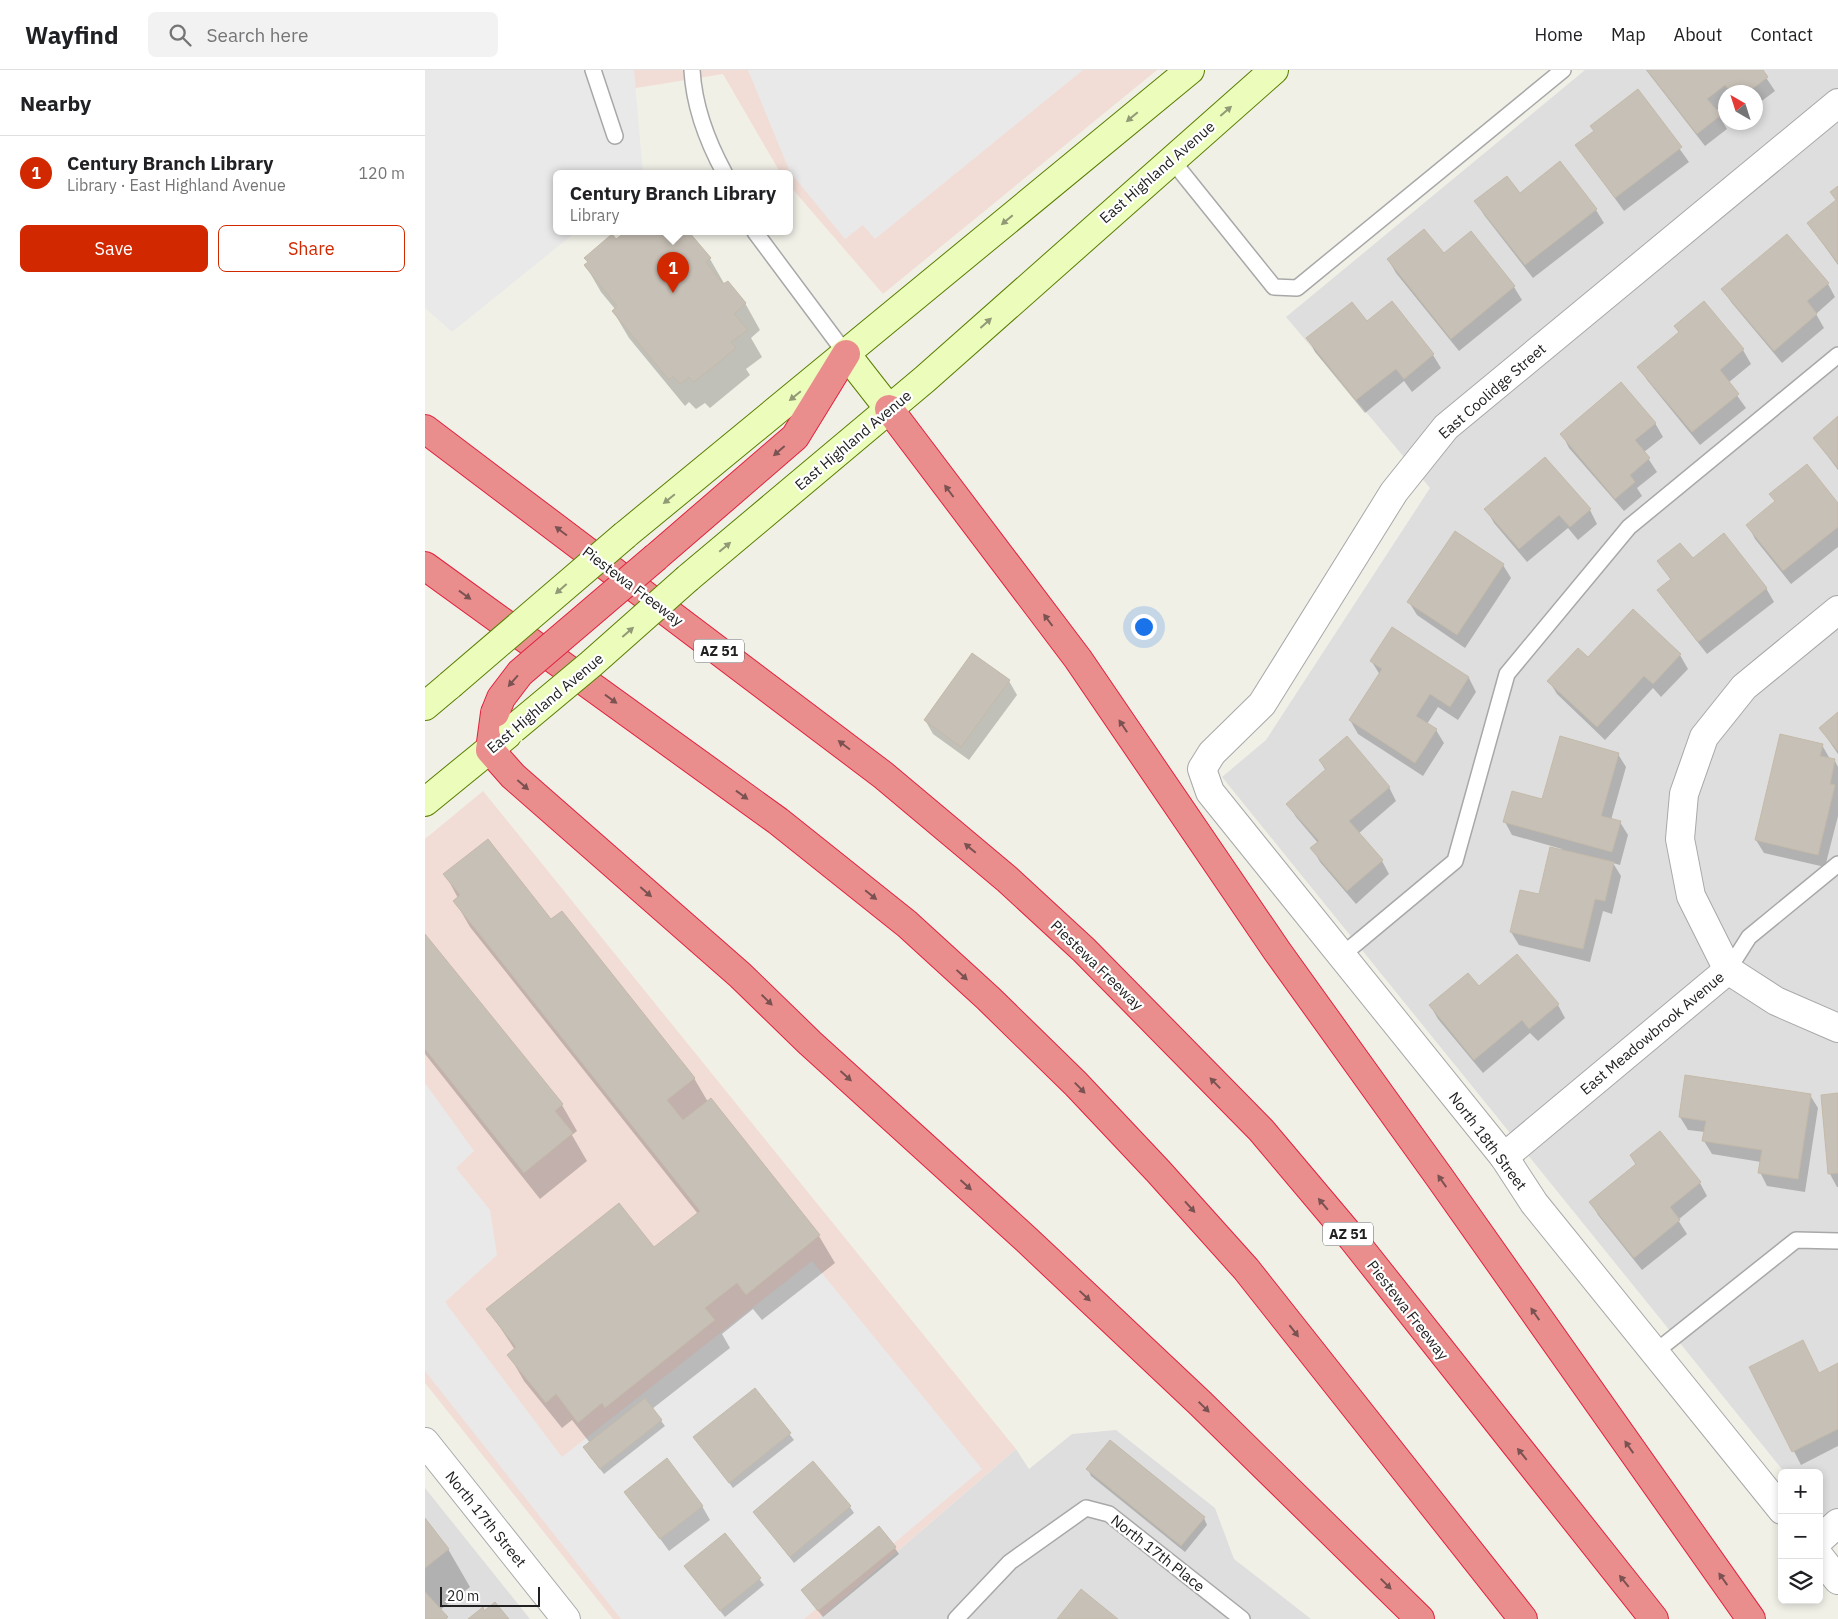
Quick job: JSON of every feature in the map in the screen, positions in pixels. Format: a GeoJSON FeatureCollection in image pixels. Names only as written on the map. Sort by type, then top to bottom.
{"type":"FeatureCollection","features":[{"type":"Feature","properties":{"kind":"highway"},"geometry":{"type":"LineString","coordinates":[[846,354],[795,437],[520,674],[501,698],[504,721],[489,750],[513,776],[740,975],[810,1043],[1027,1240],[1200,1403],[1420,1619]]}},
{"type":"Feature","properties":{"kind":"highway"},"geometry":{"type":"LineString","coordinates":[[889,409],[1078,659],[1277,951],[1440,1178],[1751,1619]]}},
{"type":"Feature","properties":{"kind":"highway","name":"Piestewa Freeway"},"geometry":{"type":"LineString","coordinates":[[425,429],[883,775],[1007,879],[1084,950],[1261,1130],[1352,1238],[1655,1619]]}},
{"type":"Feature","properties":{"kind":"highway"},"geometry":{"type":"LineString","coordinates":[[425,566],[778,821],[907,924],[988,998],[1076,1084],[1158,1171],[1245,1269],[1523,1619]]}},
{"type":"Feature","properties":{"kind":"main road"},"geometry":{"type":"LineString","coordinates":[[425,706],[625,535],[1190,70]]}},
{"type":"Feature","properties":{"kind":"main road","name":"East Highland Avenue"},"geometry":{"type":"LineString","coordinates":[[504,721],[688,578],[889,409],[1274,70]]}},
{"type":"Feature","properties":{"kind":"main road"},"geometry":{"type":"LineString","coordinates":[[846,354],[889,409]]}},
{"type":"Feature","properties":{"kind":"main road","name":"East Highland Avenue"},"geometry":{"type":"LineString","coordinates":[[425,802],[489,750]]}},
{"type":"Feature","properties":{"kind":"street","name":"East Coolidge Street"},"geometry":{"type":"LineString","coordinates":[[1202,769],[1212,753],[1262,704],[1393,492],[1446,427],[1838,103]]}},
{"type":"Feature","properties":{"kind":"street"},"geometry":{"type":"LineString","coordinates":[[1728,970],[1691,896],[1680,839],[1685,794],[1704,737],[1744,687],[1838,610]]}},
{"type":"Feature","properties":{"kind":"street","name":"North 18th Street"},"geometry":{"type":"LineString","coordinates":[[1202,769],[1209,792],[1504,1156],[1534,1203],[1653,1353],[1778,1505]]}},
{"type":"Feature","properties":{"kind":"street","name":"East Meadowbrook Avenue"},"geometry":{"type":"LineString","coordinates":[[1504,1156],[1728,970],[1776,1001],[1838,1028]]}},
{"type":"Feature","properties":{"kind":"street","name":"North 17th Street"},"geometry":{"type":"LineString","coordinates":[[425,1442],[566,1619]]}},
{"type":"Feature","properties":{"kind":"street"},"geometry":{"type":"LineString","coordinates":[[1823,1536],[1838,1523]]}},
{"type":"Feature","properties":{"kind":"street"},"geometry":{"type":"LineString","coordinates":[[1821,1559],[1838,1580]]}},
{"type":"Feature","properties":{"kind":"lane"},"geometry":{"type":"LineString","coordinates":[[593,70],[615,136]]}},
{"type":"Feature","properties":{"kind":"lane"},"geometry":{"type":"LineString","coordinates":[[692,70],[693,93],[716,157],[723,170]]}},
{"type":"Feature","properties":{"kind":"lane"},"geometry":{"type":"LineString","coordinates":[[1171,159],[1274,287],[1297,288],[1563,70]]}},
{"type":"Feature","properties":{"kind":"lane"},"geometry":{"type":"LineString","coordinates":[[757,235],[846,354]]}},
{"type":"Feature","properties":{"kind":"lane"},"geometry":{"type":"LineString","coordinates":[[1341,956],[1455,861],[1507,674],[1629,527],[1838,355]]}},
{"type":"Feature","properties":{"kind":"lane"},"geometry":{"type":"LineString","coordinates":[[1728,970],[1749,937],[1838,864]]}},
{"type":"Feature","properties":{"kind":"lane"},"geometry":{"type":"LineString","coordinates":[[1653,1353],[1796,1240],[1838,1241]]}},
{"type":"Feature","properties":{"kind":"lane","name":"North 17th Place"},"geometry":{"type":"LineString","coordinates":[[956,1619],[1010,1562],[1086,1508],[1109,1514],[1242,1619]]}},
{"type":"Feature","properties":{"kind":"shaded area"},"geometry":{"type":"Polygon","coordinates":[[[425,70],[1157,70],[883,294],[793,190],[793,170],[779,170],[723,74],[636,88],[577,113],[425,70]]]}},
{"type":"Feature","properties":{"kind":"shaded area"},"geometry":{"type":"Polygon","coordinates":[[[425,70],[634,70],[643,170],[553,170],[553,235],[572,235],[452,332],[425,308],[425,70]]]}},
{"type":"Feature","properties":{"kind":"shaded area"},"geometry":{"type":"Polygon","coordinates":[[[748,70],[1083,70],[875,239],[863,225],[845,239],[793,176],[793,170],[789,170],[748,70]]]}},
{"type":"Feature","properties":{"kind":"shaded area"},"geometry":{"type":"Polygon","coordinates":[[[1585,70],[1838,70],[1838,1538],[1823,1520],[1823,1469],[1782,1469],[1222,777],[1266,740],[1430,488],[1286,317],[1585,70]]]}},
{"type":"Feature","properties":{"kind":"shaded area"},"geometry":{"type":"Polygon","coordinates":[[[483,791],[1016,1449],[819,1619],[613,1619],[425,1383],[425,839],[483,791]]]}},
{"type":"Feature","properties":{"kind":"shaded area"},"geometry":{"type":"Polygon","coordinates":[[[425,1083],[474,1151],[456,1168],[490,1210],[497,1255],[445,1302],[562,1457],[812,1261],[982,1469],[804,1619],[621,1619],[425,1371],[425,1083]]]}},
{"type":"Feature","properties":{"kind":"shaded area"},"geometry":{"type":"Polygon","coordinates":[[[1116,1430],[1215,1508],[1234,1559],[1311,1619],[819,1619],[1016,1449],[1029,1469],[1072,1434],[1116,1430]]]}},
{"type":"Feature","properties":{"kind":"shaded area"},"geometry":{"type":"Polygon","coordinates":[[[425,1488],[530,1619],[425,1619],[425,1488]]]}},
{"type":"Feature","properties":{"kind":"building"},"geometry":{"type":"Polygon","coordinates":[[[1647,70],[1763,70],[1768,77],[1757,85],[1718,85],[1718,90],[1707,99],[1718,112],[1718,117],[1697,134],[1647,70]]]}},
{"type":"Feature","properties":{"kind":"building"},"geometry":{"type":"Polygon","coordinates":[[[1638,89],[1682,147],[1615,198],[1575,145],[1594,131],[1590,126],[1638,89]]]}},
{"type":"Feature","properties":{"kind":"building"},"geometry":{"type":"Polygon","coordinates":[[[1560,161],[1597,209],[1525,265],[1474,201],[1507,176],[1520,193],[1560,161]]]}},
{"type":"Feature","properties":{"kind":"building"},"geometry":{"type":"Polygon","coordinates":[[[1838,186],[1838,263],[1807,223],[1836,200],[1830,192],[1838,186]]]}},
{"type":"Feature","properties":{"kind":"building"},"geometry":{"type":"Polygon","coordinates":[[[1424,229],[1444,253],[1471,231],[1515,286],[1451,339],[1387,259],[1424,229]]]}},
{"type":"Feature","properties":{"kind":"building"},"geometry":{"type":"Polygon","coordinates":[[[1787,234],[1829,283],[1807,301],[1817,314],[1774,351],[1721,289],[1787,234]]]}},
{"type":"Feature","properties":{"kind":"building"},"geometry":{"type":"Polygon","coordinates":[[[611,235],[616,239],[622,235],[692,235],[711,258],[706,262],[723,284],[728,281],[746,303],[734,314],[748,330],[731,342],[736,348],[694,382],[689,377],[680,384],[673,376],[669,380],[612,311],[617,306],[584,265],[588,262],[584,258],[611,235]]]}},
{"type":"Feature","properties":{"kind":"building"},"geometry":{"type":"Polygon","coordinates":[[[1392,301],[1434,354],[1404,379],[1396,369],[1356,400],[1306,338],[1352,302],[1367,321],[1392,301]]]}},
{"type":"Feature","properties":{"kind":"building"},"geometry":{"type":"Polygon","coordinates":[[[1704,301],[1744,349],[1720,370],[1739,394],[1692,432],[1637,367],[1679,332],[1674,326],[1704,301]]]}},
{"type":"Feature","properties":{"kind":"building"},"geometry":{"type":"Polygon","coordinates":[[[1621,382],[1656,423],[1635,440],[1650,458],[1630,475],[1635,482],[1615,499],[1560,434],[1621,382]]]}},
{"type":"Feature","properties":{"kind":"building"},"geometry":{"type":"Polygon","coordinates":[[[1838,416],[1838,468],[1813,438],[1838,416]]]}},
{"type":"Feature","properties":{"kind":"building"},"geometry":{"type":"Polygon","coordinates":[[[1545,457],[1591,509],[1570,527],[1559,515],[1519,549],[1484,509],[1545,457]]]}},
{"type":"Feature","properties":{"kind":"building"},"geometry":{"type":"Polygon","coordinates":[[[1807,464],[1838,503],[1838,527],[1783,571],[1746,525],[1775,501],[1769,494],[1807,464]]]}},
{"type":"Feature","properties":{"kind":"building"},"geometry":{"type":"Polygon","coordinates":[[[1455,531],[1504,564],[1457,635],[1407,602],[1455,531]]]}},
{"type":"Feature","properties":{"kind":"building"},"geometry":{"type":"Polygon","coordinates":[[[1724,533],[1767,588],[1698,642],[1657,590],[1671,579],[1657,561],[1680,543],[1693,558],[1724,533]]]}},
{"type":"Feature","properties":{"kind":"building"},"geometry":{"type":"Polygon","coordinates":[[[1633,609],[1681,654],[1653,684],[1644,676],[1597,727],[1547,681],[1578,648],[1588,657],[1633,609]]]}},
{"type":"Feature","properties":{"kind":"building"},"geometry":{"type":"Polygon","coordinates":[[[1392,627],[1469,677],[1450,707],[1430,694],[1416,716],[1437,729],[1415,763],[1349,720],[1382,669],[1370,661],[1392,627]]]}},
{"type":"Feature","properties":{"kind":"building"},"geometry":{"type":"Polygon","coordinates":[[[972,653],[1010,680],[961,747],[924,720],[972,653]]]}},
{"type":"Feature","properties":{"kind":"building"},"geometry":{"type":"Polygon","coordinates":[[[1838,712],[1838,751],[1819,728],[1838,712]]]}},
{"type":"Feature","properties":{"kind":"building"},"geometry":{"type":"Polygon","coordinates":[[[1780,734],[1823,744],[1820,756],[1835,759],[1830,784],[1835,785],[1818,855],[1755,840],[1780,734]]]}},
{"type":"Feature","properties":{"kind":"building"},"geometry":{"type":"Polygon","coordinates":[[[1347,736],[1390,787],[1349,821],[1383,860],[1347,891],[1310,848],[1319,841],[1286,804],[1326,769],[1319,760],[1347,736]]]}},
{"type":"Feature","properties":{"kind":"building"},"geometry":{"type":"Polygon","coordinates":[[[1560,736],[1619,753],[1601,816],[1621,821],[1612,852],[1503,822],[1512,791],[1542,799],[1560,736]]]}},
{"type":"Feature","properties":{"kind":"building"},"geometry":{"type":"Polygon","coordinates":[[[488,839],[551,919],[562,911],[695,1078],[667,1100],[683,1120],[711,1098],[820,1235],[746,1295],[737,1283],[705,1308],[715,1320],[605,1408],[602,1403],[578,1423],[556,1394],[546,1403],[507,1355],[516,1347],[486,1309],[619,1203],[654,1247],[700,1211],[453,901],[460,895],[443,874],[488,839]]]}},
{"type":"Feature","properties":{"kind":"building"},"geometry":{"type":"Polygon","coordinates":[[[1550,847],[1614,862],[1605,901],[1595,899],[1583,949],[1510,932],[1520,890],[1539,894],[1550,847]]]}},
{"type":"Feature","properties":{"kind":"building"},"geometry":{"type":"Polygon","coordinates":[[[425,934],[563,1104],[555,1111],[573,1133],[524,1173],[425,1049],[425,934]]]}},
{"type":"Feature","properties":{"kind":"building"},"geometry":{"type":"Polygon","coordinates":[[[1517,954],[1559,1004],[1529,1029],[1522,1020],[1474,1060],[1429,1005],[1468,973],[1479,986],[1517,954]]]}},
{"type":"Feature","properties":{"kind":"building"},"geometry":{"type":"Polygon","coordinates":[[[1685,1075],[1811,1094],[1798,1179],[1758,1173],[1762,1150],[1702,1141],[1706,1121],[1679,1117],[1685,1075]]]}},
{"type":"Feature","properties":{"kind":"building"},"geometry":{"type":"Polygon","coordinates":[[[1838,1093],[1838,1173],[1828,1174],[1821,1095],[1838,1093]]]}},
{"type":"Feature","properties":{"kind":"building"},"geometry":{"type":"Polygon","coordinates":[[[1660,1131],[1701,1182],[1670,1207],[1680,1220],[1634,1258],[1589,1202],[1636,1164],[1630,1155],[1660,1131]]]}},
{"type":"Feature","properties":{"kind":"building"},"geometry":{"type":"Polygon","coordinates":[[[1803,1340],[1819,1373],[1838,1363],[1838,1429],[1792,1452],[1749,1367],[1803,1340]]]}},
{"type":"Feature","properties":{"kind":"building"},"geometry":{"type":"Polygon","coordinates":[[[755,1388],[791,1433],[729,1483],[693,1437],[755,1388]]]}},
{"type":"Feature","properties":{"kind":"building"},"geometry":{"type":"Polygon","coordinates":[[[645,1398],[662,1420],[600,1469],[583,1447],[645,1398]]]}},
{"type":"Feature","properties":{"kind":"building"},"geometry":{"type":"Polygon","coordinates":[[[1110,1440],[1205,1517],[1181,1546],[1086,1469],[1110,1440]]]}},
{"type":"Feature","properties":{"kind":"building"},"geometry":{"type":"Polygon","coordinates":[[[667,1458],[703,1506],[660,1539],[624,1492],[667,1458]]]}},
{"type":"Feature","properties":{"kind":"building"},"geometry":{"type":"Polygon","coordinates":[[[813,1461],[851,1506],[790,1557],[753,1512],[813,1461]]]}},
{"type":"Feature","properties":{"kind":"building"},"geometry":{"type":"Polygon","coordinates":[[[425,1518],[449,1549],[425,1568],[425,1518]]]}},
{"type":"Feature","properties":{"kind":"building"},"geometry":{"type":"Polygon","coordinates":[[[879,1526],[896,1547],[818,1611],[801,1590],[879,1526]]]}},
{"type":"Feature","properties":{"kind":"building"},"geometry":{"type":"Polygon","coordinates":[[[725,1533],[761,1578],[720,1611],[684,1566],[725,1533]]]}},
{"type":"Feature","properties":{"kind":"building"},"geometry":{"type":"Polygon","coordinates":[[[1081,1589],[1118,1619],[1057,1619],[1081,1589]]]}},
{"type":"Feature","properties":{"kind":"building"},"geometry":{"type":"Polygon","coordinates":[[[425,1592],[448,1617],[446,1619],[425,1619],[425,1592]]]}},
{"type":"Feature","properties":{"kind":"building"},"geometry":{"type":"Polygon","coordinates":[[[495,1602],[509,1619],[468,1619],[483,1607],[484,1611],[495,1602]]]}},
{"type":"Feature","properties":{"kind":"place","name":"Century Branch Library"},"geometry":{"type":"Point","coordinates":[673,293]}}]}
